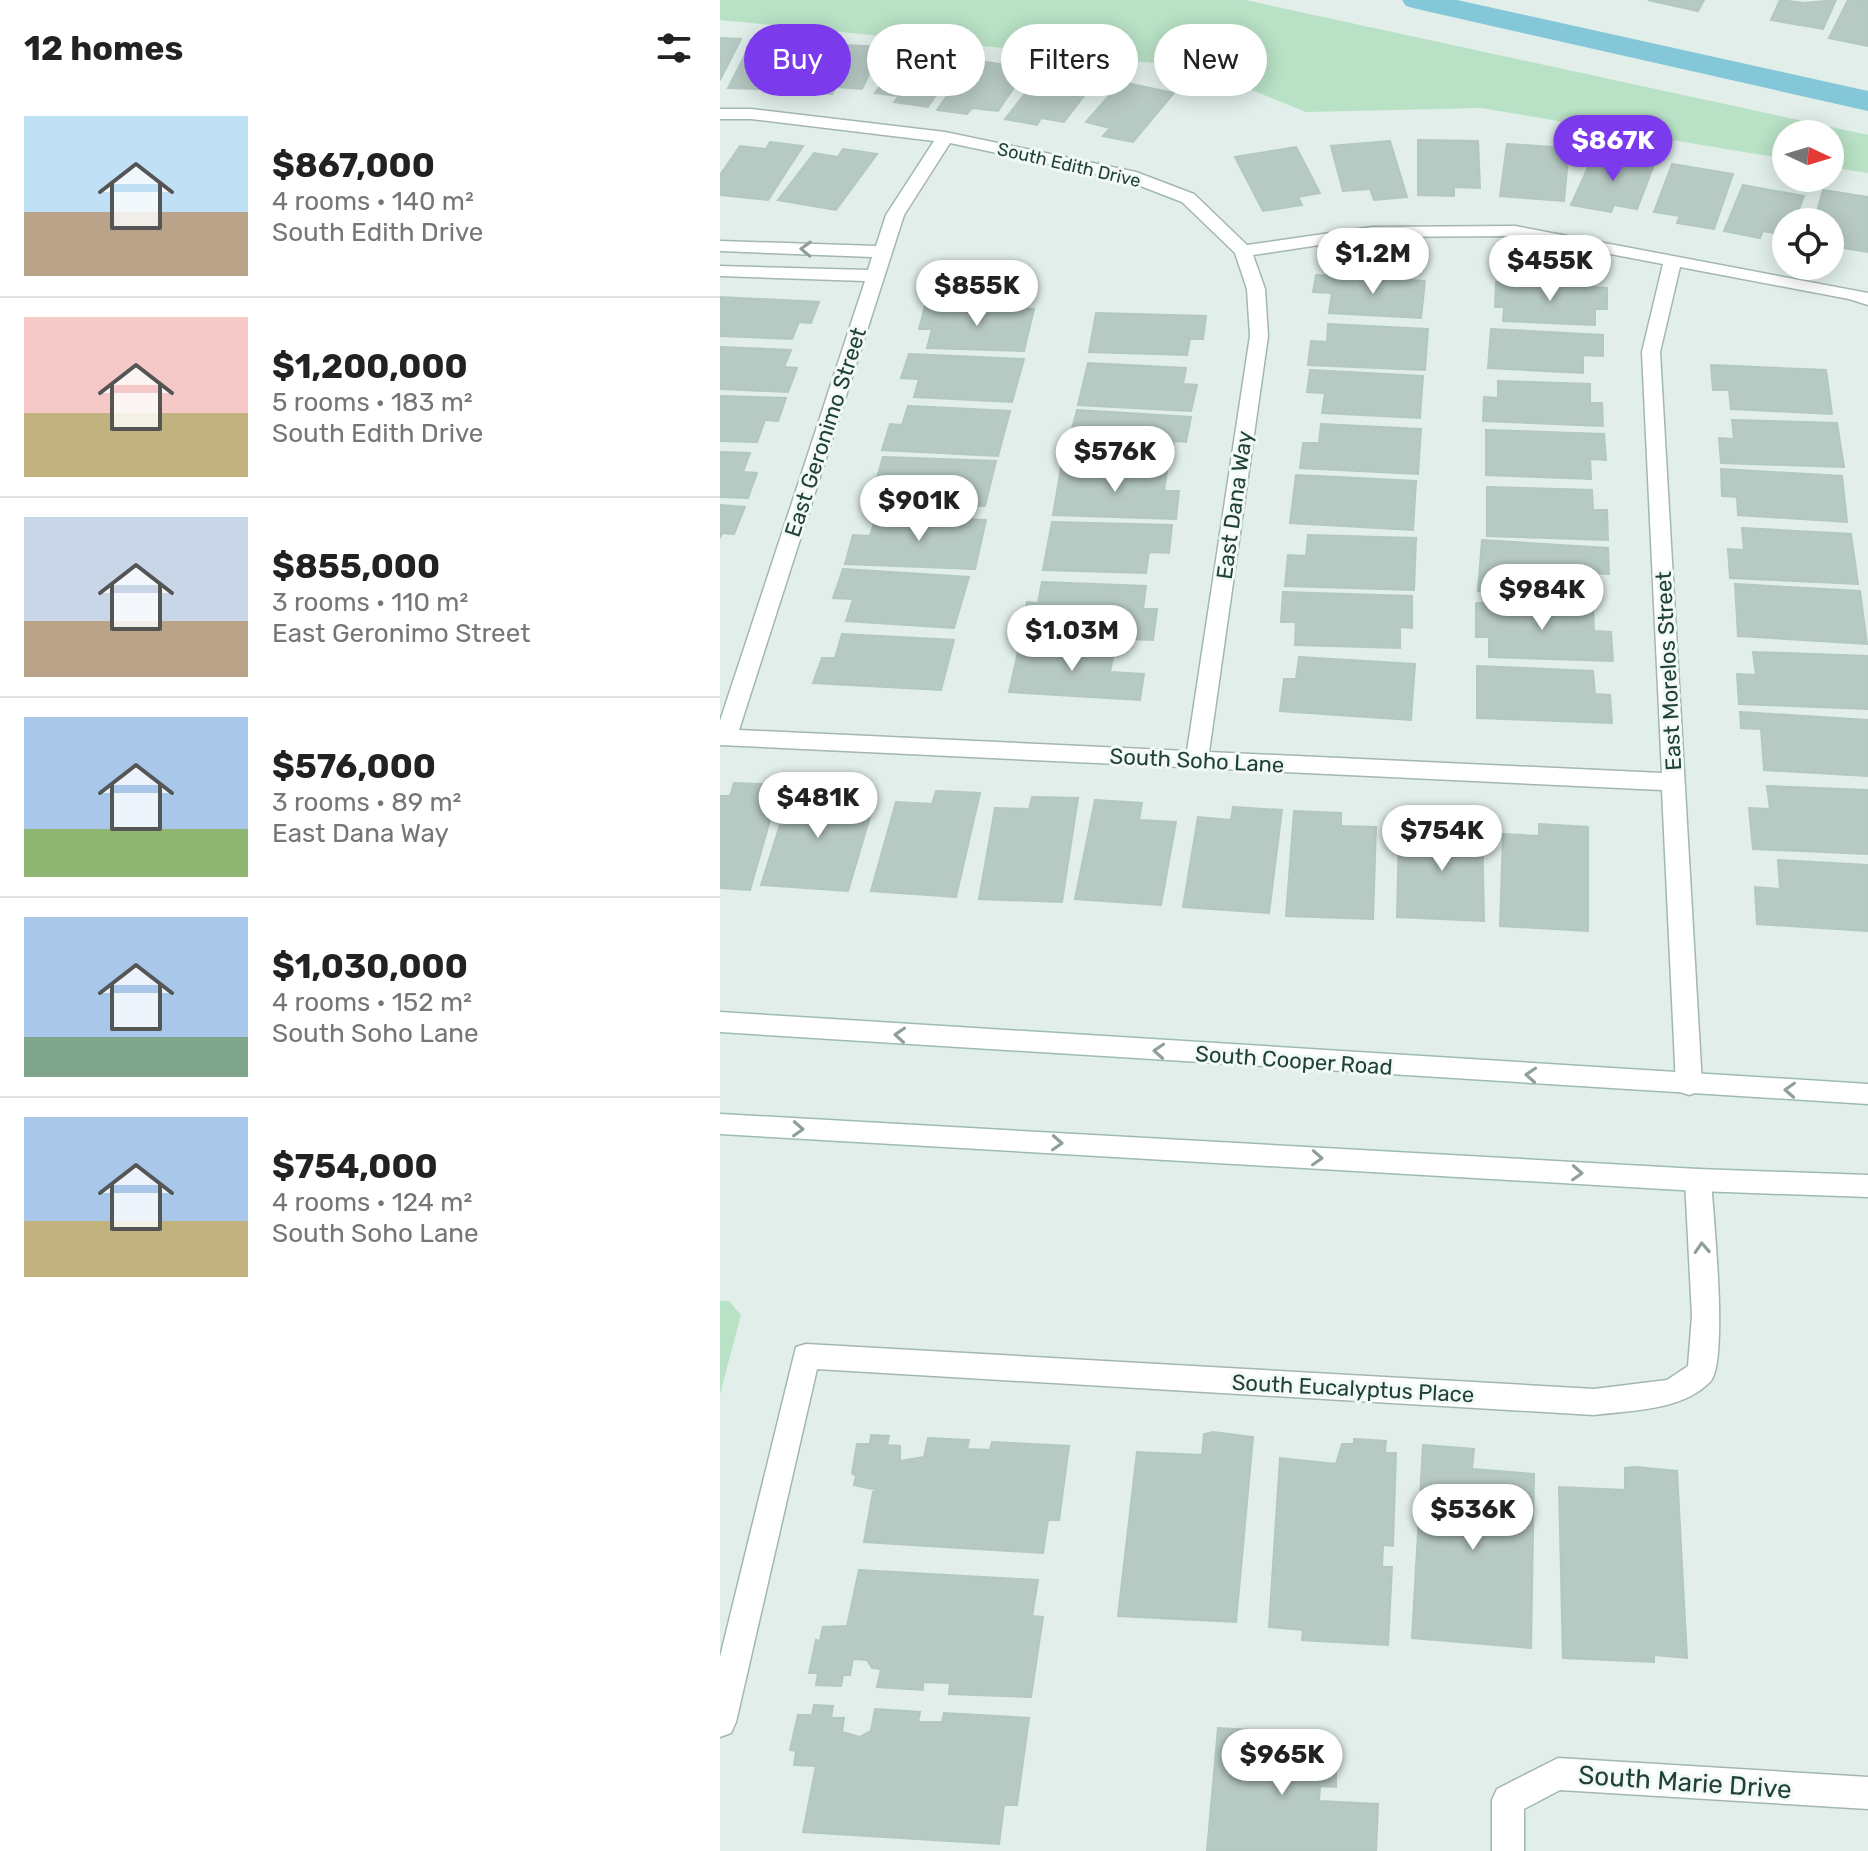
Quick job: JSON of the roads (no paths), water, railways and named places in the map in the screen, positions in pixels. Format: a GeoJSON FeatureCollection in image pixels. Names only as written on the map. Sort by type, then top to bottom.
{"type":"FeatureCollection","features":[{"type":"Feature","properties":{"kind":"street","name":"South Edith Drive"},"geometry":{"type":"LineString","coordinates":[[720,114],[751,114],[945,137],[1130,176],[1188,198],[1243,251]]}},
{"type":"Feature","properties":{"kind":"street","name":"East Geronimo Street"},"geometry":{"type":"LineString","coordinates":[[723,737],[895,215],[945,137]]}},
{"type":"Feature","properties":{"kind":"street"},"geometry":{"type":"LineString","coordinates":[[1243,251],[1372,232],[1515,231],[1854,294],[1868,300]]}},
{"type":"Feature","properties":{"kind":"street"},"geometry":{"type":"LineString","coordinates":[[720,246],[884,252]]}},
{"type":"Feature","properties":{"kind":"street","name":"East Dana Way"},"geometry":{"type":"LineString","coordinates":[[1197,760],[1259,336],[1256,289],[1243,251]]}},
{"type":"Feature","properties":{"kind":"street","name":"East Morelos Street"},"geometry":{"type":"LineString","coordinates":[[1673,259],[1651,352],[1689,1085]]}},
{"type":"Feature","properties":{"kind":"street"},"geometry":{"type":"LineString","coordinates":[[720,271],[876,276]]}},
{"type":"Feature","properties":{"kind":"street","name":"South Soho Lane"},"geometry":{"type":"LineString","coordinates":[[723,737],[1673,782]]}},
{"type":"Feature","properties":{"kind":"street","name":"South Cooper Road"},"geometry":{"type":"LineString","coordinates":[[720,1022],[1868,1094]]}},
{"type":"Feature","properties":{"kind":"street"},"geometry":{"type":"LineString","coordinates":[[720,1124],[1698,1180],[1868,1186]]}},
{"type":"Feature","properties":{"kind":"street","name":"South Eucalyptus Place"},"geometry":{"type":"LineString","coordinates":[[720,1722],[806,1356],[1594,1402],[1672,1392],[1702,1372],[1706,1316],[1698,1180]]}},
{"type":"Feature","properties":{"kind":"street","name":"South Marie Drive"},"geometry":{"type":"LineString","coordinates":[[1508,1851],[1508,1800],[1558,1774],[1868,1793]]}},
{"type":"Feature","properties":{"kind":"waterway"},"geometry":{"type":"LineString","coordinates":[[1417,0],[1868,101]]}}]}
